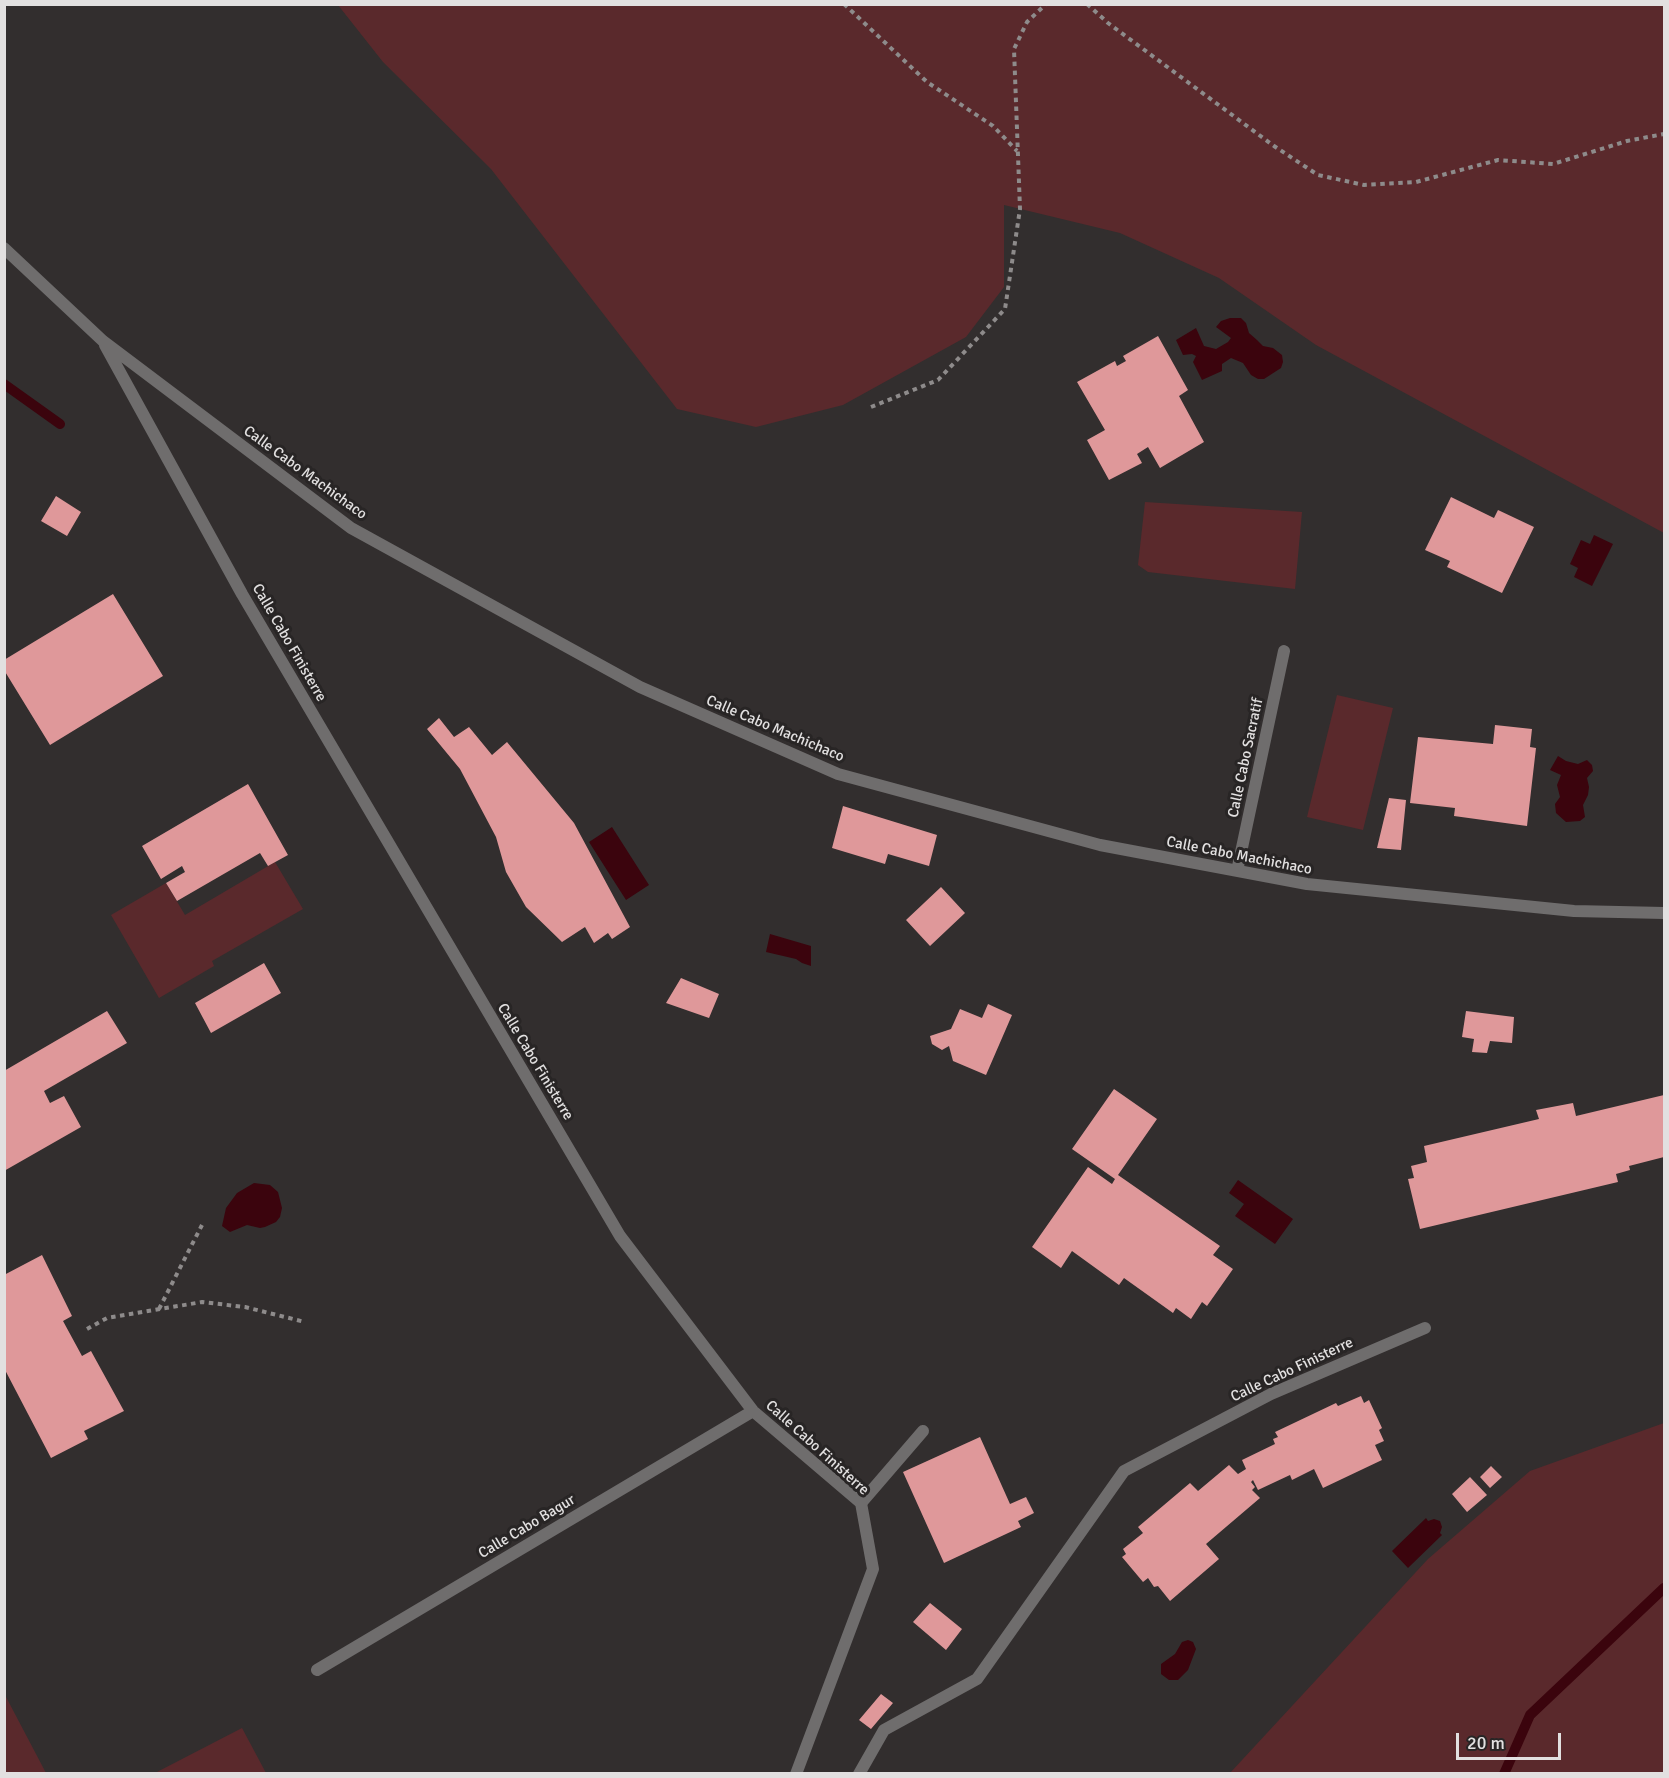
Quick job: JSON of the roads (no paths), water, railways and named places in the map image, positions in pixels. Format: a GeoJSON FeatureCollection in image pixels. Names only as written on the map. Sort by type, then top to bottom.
{"type":"FeatureCollection","features":[{"type":"Feature","properties":{"kind":"street","name":"Calle Cabo Machichaco"},"geometry":{"type":"LineString","coordinates":[[4,248],[104,341],[351,528],[640,687],[838,774],[1100,844],[1307,884],[1574,911],[1665,913]]}},
{"type":"Feature","properties":{"kind":"street","name":"Calle Cabo Finisterre"},"geometry":{"type":"LineString","coordinates":[[104,341],[242,594],[620,1236],[753,1411],[861,1503],[873,1569],[796,1773]]}},
{"type":"Feature","properties":{"kind":"street","name":"Calle Cabo Sacratif"},"geometry":{"type":"LineString","coordinates":[[1237,871],[1284,651]]}},
{"type":"Feature","properties":{"kind":"street","name":"Calle Cabo Finisterre"},"geometry":{"type":"LineString","coordinates":[[859,1773],[884,1730],[978,1679],[1124,1471],[1271,1394],[1425,1328]]}},
{"type":"Feature","properties":{"kind":"street","name":"Calle Cabo Bagur"},"geometry":{"type":"LineString","coordinates":[[317,1670],[753,1411]]}},
{"type":"Feature","properties":{"kind":"street"},"geometry":{"type":"LineString","coordinates":[[861,1503],[923,1431]]}},
{"type":"Feature","properties":{"kind":"waterway"},"geometry":{"type":"LineString","coordinates":[[4,384],[60,424]]}},
{"type":"Feature","properties":{"kind":"waterway"},"geometry":{"type":"LineString","coordinates":[[1504,1774],[1530,1715],[1664,1588]]}}]}
